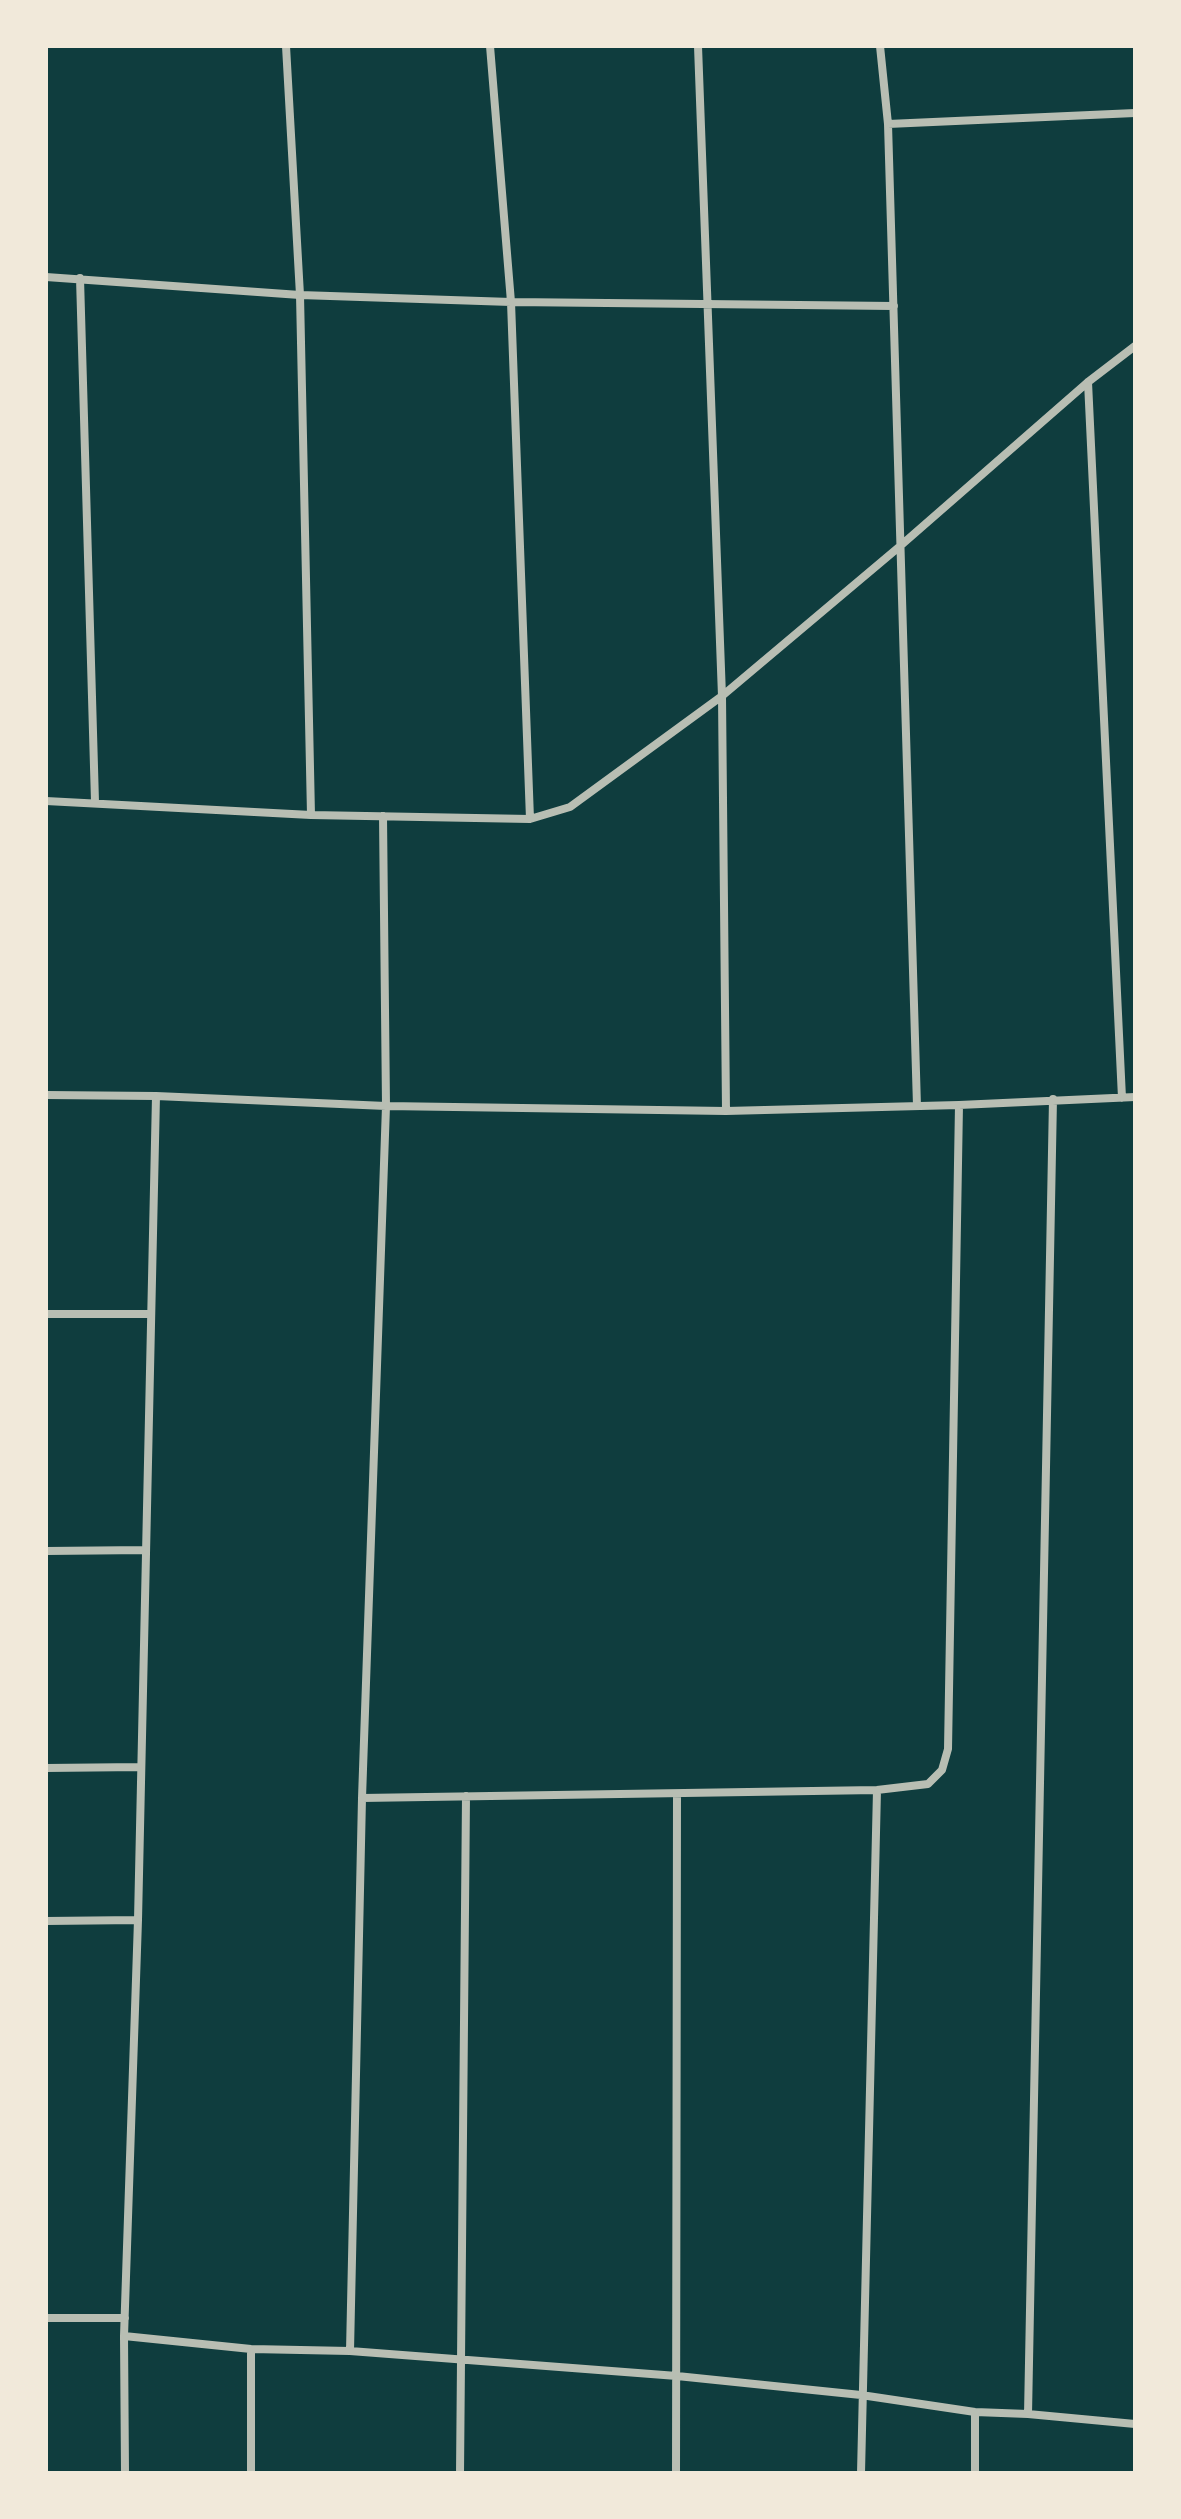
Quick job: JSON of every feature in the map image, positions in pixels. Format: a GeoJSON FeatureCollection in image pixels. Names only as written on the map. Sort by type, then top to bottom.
{"type":"FeatureCollection","features":[{"type":"Feature","properties":{"kind":"street"},"geometry":{"type":"LineString","coordinates":[[286,46],[300,295],[311,815]]}},
{"type":"Feature","properties":{"kind":"street"},"geometry":{"type":"LineString","coordinates":[[490,46],[511,302],[530,819]]}},
{"type":"Feature","properties":{"kind":"street"},"geometry":{"type":"LineString","coordinates":[[698,46],[722,696],[726,1111]]}},
{"type":"Feature","properties":{"kind":"street"},"geometry":{"type":"LineString","coordinates":[[880,46],[888,124],[917,1106]]}},
{"type":"Feature","properties":{"kind":"street"},"geometry":{"type":"LineString","coordinates":[[888,124],[1135,113]]}},
{"type":"Feature","properties":{"kind":"street"},"geometry":{"type":"LineString","coordinates":[[46,277],[300,295],[511,302],[894,306]]}},
{"type":"Feature","properties":{"kind":"street"},"geometry":{"type":"LineString","coordinates":[[80,278],[95,802]]}},
{"type":"Feature","properties":{"kind":"street"},"geometry":{"type":"LineString","coordinates":[[46,801],[311,815],[530,819],[570,807],[722,696],[1088,382],[1135,346]]}},
{"type":"Feature","properties":{"kind":"street"},"geometry":{"type":"LineString","coordinates":[[1088,382],[1122,1098]]}},
{"type":"Feature","properties":{"kind":"street"},"geometry":{"type":"LineString","coordinates":[[350,2351],[362,1798],[386,1106],[383,816]]}},
{"type":"Feature","properties":{"kind":"street"},"geometry":{"type":"LineString","coordinates":[[46,1095],[156,1096],[386,1106],[726,1111],[1135,1097]]}},
{"type":"Feature","properties":{"kind":"street"},"geometry":{"type":"LineString","coordinates":[[125,2473],[124,2336],[138,1920],[156,1096]]}},
{"type":"Feature","properties":{"kind":"street"},"geometry":{"type":"LineString","coordinates":[[1028,2414],[1053,1099]]}},
{"type":"Feature","properties":{"kind":"street"},"geometry":{"type":"LineString","coordinates":[[362,1798],[877,1790],[928,1784],[942,1770],[948,1749],[959,1105]]}},
{"type":"Feature","properties":{"kind":"street"},"geometry":{"type":"LineString","coordinates":[[46,1314],[151,1314]]}},
{"type":"Feature","properties":{"kind":"street"},"geometry":{"type":"LineString","coordinates":[[46,1551],[146,1550]]}},
{"type":"Feature","properties":{"kind":"street"},"geometry":{"type":"LineString","coordinates":[[46,1768],[141,1767]]}},
{"type":"Feature","properties":{"kind":"street"},"geometry":{"type":"LineString","coordinates":[[861,2473],[877,1790]]}},
{"type":"Feature","properties":{"kind":"street"},"geometry":{"type":"LineString","coordinates":[[676,2473],[677,1795]]}},
{"type":"Feature","properties":{"kind":"street"},"geometry":{"type":"LineString","coordinates":[[460,2473],[466,1796]]}},
{"type":"Feature","properties":{"kind":"street"},"geometry":{"type":"LineString","coordinates":[[46,1921],[138,1920]]}},
{"type":"Feature","properties":{"kind":"street"},"geometry":{"type":"LineString","coordinates":[[46,2318],[125,2318]]}},
{"type":"Feature","properties":{"kind":"street"},"geometry":{"type":"LineString","coordinates":[[124,2336],[251,2349],[350,2351],[677,2376],[861,2395],[975,2412],[1135,2424]]}},
{"type":"Feature","properties":{"kind":"street"},"geometry":{"type":"LineString","coordinates":[[251,2349],[251,2473]]}},
{"type":"Feature","properties":{"kind":"street"},"geometry":{"type":"LineString","coordinates":[[975,2412],[975,2473]]}}]}
